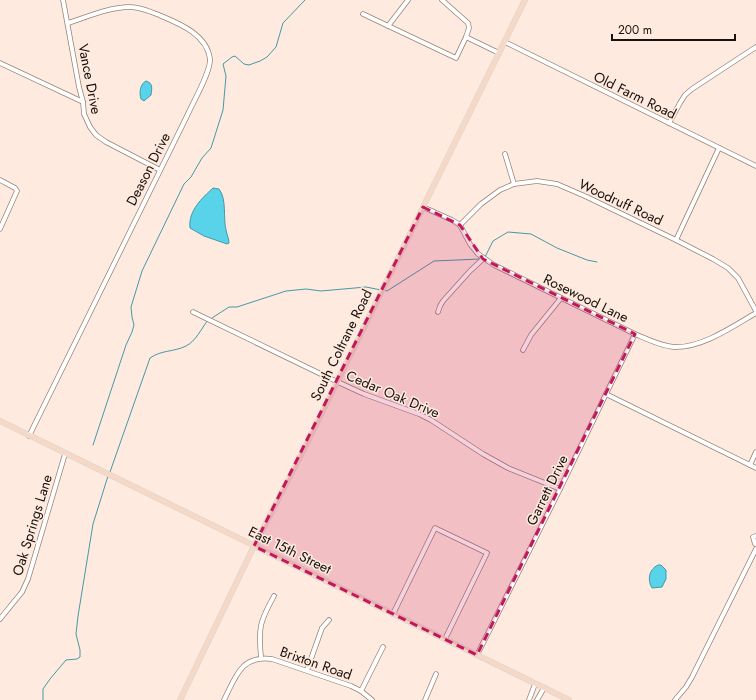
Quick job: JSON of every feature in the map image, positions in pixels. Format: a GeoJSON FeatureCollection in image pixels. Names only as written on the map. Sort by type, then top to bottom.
{"type":"FeatureCollection","features":[{"type":"Feature","properties":{"kind":"main road","name":"South Coltrane Road"},"geometry":{"type":"LineString","coordinates":[[180,700],[254,546],[337,382],[525,0]]}},
{"type":"Feature","properties":{"kind":"main road","name":"East 15th Street"},"geometry":{"type":"LineString","coordinates":[[0,421],[569,700]]}},
{"type":"Feature","properties":{"kind":"street","name":"Vance Drive"},"geometry":{"type":"LineString","coordinates":[[63,0],[84,114],[90,127],[96,135],[106,142],[160,170]]}},
{"type":"Feature","properties":{"kind":"street"},"geometry":{"type":"LineString","coordinates":[[388,26],[408,0]]}},
{"type":"Feature","properties":{"kind":"street"},"geometry":{"type":"LineString","coordinates":[[363,14],[456,58],[466,37],[469,28],[468,23],[442,0]]}},
{"type":"Feature","properties":{"kind":"street","name":"Deason Drive"},"geometry":{"type":"LineString","coordinates":[[29,436],[160,170],[206,74],[210,59],[205,46],[195,34],[182,25],[140,8],[123,7],[68,23]]}},
{"type":"Feature","properties":{"kind":"street"},"geometry":{"type":"LineString","coordinates":[[466,37],[499,53]]}},
{"type":"Feature","properties":{"kind":"street","name":"Old Farm Road"},"geometry":{"type":"LineString","coordinates":[[505,42],[756,166]]}},
{"type":"Feature","properties":{"kind":"street"},"geometry":{"type":"LineString","coordinates":[[669,123],[680,103],[689,92],[756,46]]}},
{"type":"Feature","properties":{"kind":"street"},"geometry":{"type":"LineString","coordinates":[[0,63],[83,102]]}},
{"type":"Feature","properties":{"kind":"street"},"geometry":{"type":"LineString","coordinates":[[676,240],[719,148]]}},
{"type":"Feature","properties":{"kind":"street"},"geometry":{"type":"LineString","coordinates":[[506,154],[514,184]]}},
{"type":"Feature","properties":{"kind":"street"},"geometry":{"type":"LineString","coordinates":[[0,180],[15,188],[17,191],[0,229]]}},
{"type":"Feature","properties":{"kind":"street","name":"Woodruff Road"},"geometry":{"type":"LineString","coordinates":[[460,225],[481,204],[500,190],[514,184],[537,181],[557,184],[588,197],[713,259],[734,274],[743,287],[756,312]]}},
{"type":"Feature","properties":{"kind":"street"},"geometry":{"type":"LineString","coordinates":[[423,207],[460,225]]}},
{"type":"Feature","properties":{"kind":"street","name":"Rosewood Lane"},"geometry":{"type":"LineString","coordinates":[[460,225],[470,244],[482,258],[494,266],[635,334],[655,342],[669,346],[686,346],[696,344],[708,339],[756,312]]}},
{"type":"Feature","properties":{"kind":"street"},"geometry":{"type":"LineString","coordinates":[[438,312],[443,302],[482,258]]}},
{"type":"Feature","properties":{"kind":"street"},"geometry":{"type":"LineString","coordinates":[[523,350],[531,335],[561,298]]}},
{"type":"Feature","properties":{"kind":"street","name":"Cedar Oak Drive"},"geometry":{"type":"LineString","coordinates":[[193,312],[337,382],[364,394],[419,414],[508,468],[560,488]]}},
{"type":"Feature","properties":{"kind":"street","name":"Garrett Drive"},"geometry":{"type":"LineString","coordinates":[[477,655],[635,334]]}},
{"type":"Feature","properties":{"kind":"street"},"geometry":{"type":"LineString","coordinates":[[606,394],[756,468]]}},
{"type":"Feature","properties":{"kind":"street"},"geometry":{"type":"LineString","coordinates":[[750,465],[756,452]]}},
{"type":"Feature","properties":{"kind":"street","name":"Oak Springs Lane"},"geometry":{"type":"LineString","coordinates":[[0,619],[22,592],[28,579],[65,454]]}},
{"type":"Feature","properties":{"kind":"street"},"geometry":{"type":"LineString","coordinates":[[393,614],[435,528],[487,553],[445,639]]}},
{"type":"Feature","properties":{"kind":"street"},"geometry":{"type":"LineString","coordinates":[[756,536],[753,537],[756,544]]}},
{"type":"Feature","properties":{"kind":"street"},"geometry":{"type":"LineString","coordinates":[[674,700],[686,688],[692,677],[756,549]]}},
{"type":"Feature","properties":{"kind":"street"},"geometry":{"type":"LineString","coordinates":[[261,657],[260,631],[262,621],[274,596]]}},
{"type":"Feature","properties":{"kind":"street"},"geometry":{"type":"LineString","coordinates":[[307,670],[322,628],[329,620]]}},
{"type":"Feature","properties":{"kind":"street"},"geometry":{"type":"LineString","coordinates":[[361,691],[383,647]]}},
{"type":"Feature","properties":{"kind":"street","name":"Brixton Road"},"geometry":{"type":"LineString","coordinates":[[224,700],[241,667],[246,663],[261,657],[272,658],[351,686],[361,691],[372,700]]}},
{"type":"Feature","properties":{"kind":"street"},"geometry":{"type":"LineString","coordinates":[[424,700],[436,674]]}},
{"type":"Feature","properties":{"kind":"street"},"geometry":{"type":"LineString","coordinates":[[529,700],[535,684]]}},
{"type":"Feature","properties":{"kind":"street"},"geometry":{"type":"LineString","coordinates":[[537,700],[544,688]]}},
{"type":"Feature","properties":{"kind":"highlighted area"},"geometry":{"type":"Polygon","coordinates":[[[423,207],[460,225],[483,259],[635,334],[477,655],[254,546],[423,207]]]}},
{"type":"Feature","properties":{"kind":"water"},"geometry":{"type":"Polygon","coordinates":[[[146,81],[151,84],[152,90],[151,95],[144,101],[141,99],[140,91],[142,84],[146,81]]]}},
{"type":"Feature","properties":{"kind":"water"},"geometry":{"type":"Polygon","coordinates":[[[213,188],[219,189],[223,198],[225,225],[229,241],[227,244],[204,236],[190,228],[193,211],[200,201],[213,188]]]}},
{"type":"Feature","properties":{"kind":"water"},"geometry":{"type":"Polygon","coordinates":[[[658,565],[661,565],[666,570],[666,579],[662,587],[652,588],[649,578],[653,569],[658,565]]]}},
{"type":"Feature","properties":{"kind":"waterway"},"geometry":{"type":"LineString","coordinates":[[93,445],[134,325],[131,307],[142,271],[184,184],[191,177],[202,158],[211,148],[223,110],[226,76],[223,64],[235,56],[244,64],[249,65],[267,57],[276,47],[283,23],[305,0]]}},
{"type":"Feature","properties":{"kind":"waterway"},"geometry":{"type":"LineString","coordinates":[[485,257],[493,241],[508,232],[531,234],[557,248],[587,260],[597,262]]}},
{"type":"Feature","properties":{"kind":"waterway"},"geometry":{"type":"LineString","coordinates":[[384,290],[387,291],[434,261],[480,259]]}},
{"type":"Feature","properties":{"kind":"waterway"},"geometry":{"type":"LineString","coordinates":[[212,318],[229,307],[237,307],[286,291],[306,289],[321,291],[366,287],[381,290]]}},
{"type":"Feature","properties":{"kind":"waterway"},"geometry":{"type":"LineString","coordinates":[[110,472],[150,358],[154,355],[190,344],[208,320]]}},
{"type":"Feature","properties":{"kind":"waterway"},"geometry":{"type":"LineString","coordinates":[[43,700],[43,689],[66,660],[77,659],[80,657],[76,634],[78,616],[93,524],[108,476]]}}]}
